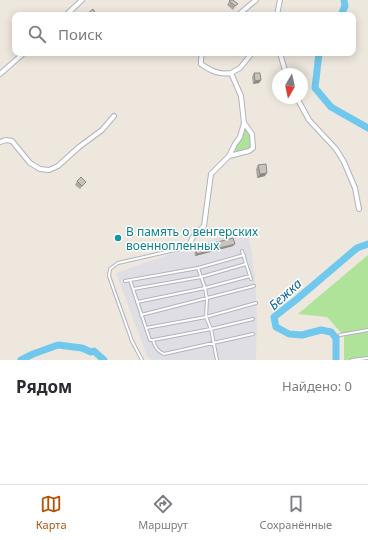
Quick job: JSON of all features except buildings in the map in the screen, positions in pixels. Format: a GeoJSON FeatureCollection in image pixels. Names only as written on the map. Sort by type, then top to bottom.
{"type":"FeatureCollection","features":[{"type":"Feature","properties":{"kind":"street"},"geometry":{"type":"LineString","coordinates":[[69,12],[82,0]]}},
{"type":"Feature","properties":{"kind":"street"},"geometry":{"type":"LineString","coordinates":[[242,12],[256,0]]}},
{"type":"Feature","properties":{"kind":"street"},"geometry":{"type":"LineString","coordinates":[[278,12],[280,0]]}},
{"type":"Feature","properties":{"kind":"street"},"geometry":{"type":"LineString","coordinates":[[0,74],[21,56]]}},
{"type":"Feature","properties":{"kind":"street"},"geometry":{"type":"LineString","coordinates":[[202,56],[201,64],[211,71],[225,74],[240,68],[250,56]]}},
{"type":"Feature","properties":{"kind":"street"},"geometry":{"type":"LineString","coordinates":[[281,56],[284,68]]}},
{"type":"Feature","properties":{"kind":"street"},"geometry":{"type":"LineString","coordinates":[[188,246],[193,237],[204,226],[211,174],[229,156],[240,137],[244,123],[241,96],[231,72]]}},
{"type":"Feature","properties":{"kind":"street"},"geometry":{"type":"LineString","coordinates":[[300,104],[309,120],[336,149],[344,162],[355,188],[359,209]]}},
{"type":"Feature","properties":{"kind":"street"},"geometry":{"type":"LineString","coordinates":[[0,142],[6,140],[12,142],[30,163],[40,169],[49,170],[58,166],[79,147],[102,130],[114,116]]}},
{"type":"Feature","properties":{"kind":"street"},"geometry":{"type":"LineString","coordinates":[[229,156],[249,151],[253,148],[252,134],[244,123]]}},
{"type":"Feature","properties":{"kind":"lane"},"geometry":{"type":"LineString","coordinates":[[142,360],[133,345],[109,276],[110,269],[118,263],[188,246]]}},
{"type":"Feature","properties":{"kind":"lane"},"geometry":{"type":"LineString","coordinates":[[137,302],[251,278],[242,251]]}},
{"type":"Feature","properties":{"kind":"lane"},"geometry":{"type":"LineString","coordinates":[[125,281],[198,268],[244,255]]}},
{"type":"Feature","properties":{"kind":"lane"},"geometry":{"type":"LineString","coordinates":[[133,289],[201,277],[246,264]]}},
{"type":"Feature","properties":{"kind":"lane"},"geometry":{"type":"LineString","coordinates":[[198,268],[205,288],[207,298],[206,317],[211,329],[217,360]]}},
{"type":"Feature","properties":{"kind":"lane"},"geometry":{"type":"LineString","coordinates":[[130,280],[150,340],[153,340],[158,351],[164,354],[253,334]]}},
{"type":"Feature","properties":{"kind":"lane"},"geometry":{"type":"LineString","coordinates":[[141,315],[254,286]]}},
{"type":"Feature","properties":{"kind":"lane"},"geometry":{"type":"LineString","coordinates":[[146,328],[206,317],[256,303]]}},
{"type":"Feature","properties":{"kind":"lane"},"geometry":{"type":"LineString","coordinates":[[153,340],[253,319]]}},
{"type":"Feature","properties":{"kind":"lane"},"geometry":{"type":"LineString","coordinates":[[340,335],[368,330]]}},
{"type":"Feature","properties":{"kind":"lane"},"geometry":{"type":"LineString","coordinates":[[352,360],[368,358]]}},
{"type":"Feature","properties":{"kind":"shaded area"},"geometry":{"type":"Polygon","coordinates":[[[249,237],[255,275],[257,320],[256,360],[152,360],[147,356],[116,273],[216,238],[249,237]]]}},
{"type":"Feature","properties":{"kind":"green space"},"geometry":{"type":"Polygon","coordinates":[[[243,129],[247,129],[250,133],[250,146],[248,149],[238,153],[235,150],[235,147],[243,129]]]}},
{"type":"Feature","properties":{"kind":"green space"},"geometry":{"type":"Polygon","coordinates":[[[368,255],[368,360],[344,360],[344,336],[327,317],[298,314],[368,255]]]}},
{"type":"Feature","properties":{"kind":"waterway","name":"Бежка"},"geometry":{"type":"LineString","coordinates":[[342,12],[345,6],[344,0]]}},
{"type":"Feature","properties":{"kind":"waterway","name":"Бежка"},"geometry":{"type":"LineString","coordinates":[[319,56],[315,88],[331,107],[368,128]]}},
{"type":"Feature","properties":{"kind":"waterway","name":"Бежка"},"geometry":{"type":"LineString","coordinates":[[336,360],[336,338],[331,332],[321,330],[302,335],[289,334],[276,327],[274,317],[357,248],[368,244]]}},
{"type":"Feature","properties":{"kind":"waterway","name":"Бежка"},"geometry":{"type":"LineString","coordinates":[[21,360],[58,345],[82,348],[91,352],[94,351],[104,360]]}},
{"type":"Feature","properties":{"kind":"place","name":"В память о венгерских военнопленных"},"geometry":{"type":"Point","coordinates":[118,238]}}]}
